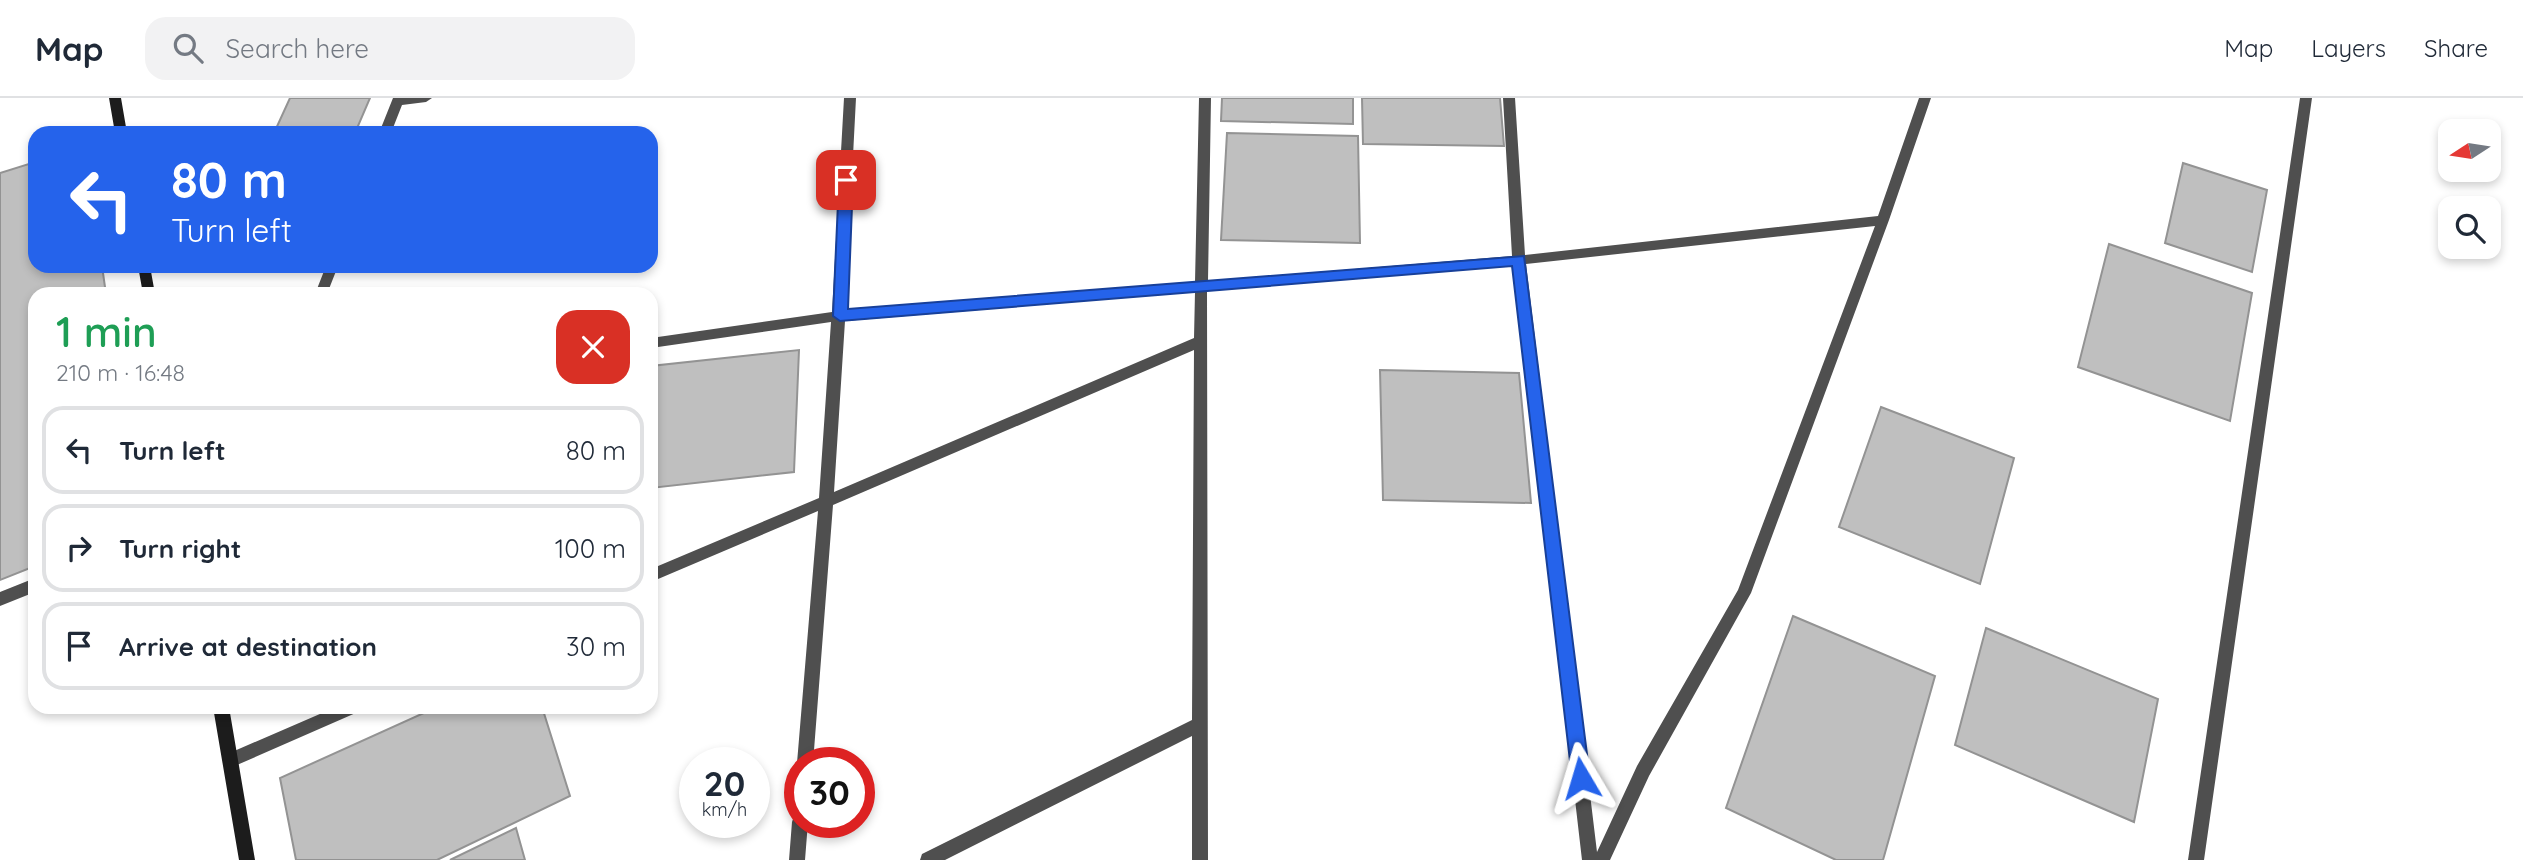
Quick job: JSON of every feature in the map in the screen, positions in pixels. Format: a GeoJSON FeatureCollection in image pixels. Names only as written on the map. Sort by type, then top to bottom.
{"type":"FeatureCollection","features":[{"type":"Feature","properties":{"kind":"street"},"geometry":{"type":"LineString","coordinates":[[115,98],[120,126]]}},
{"type":"Feature","properties":{"kind":"street"},"geometry":{"type":"LineString","coordinates":[[388,126],[398,100],[426,98]]}},
{"type":"Feature","properties":{"kind":"street"},"geometry":{"type":"LineString","coordinates":[[806,747],[828,499],[850,98]]}},
{"type":"Feature","properties":{"kind":"street"},"geometry":{"type":"LineString","coordinates":[[1200,860],[1200,287],[1205,98]]}},
{"type":"Feature","properties":{"kind":"street"},"geometry":{"type":"LineString","coordinates":[[1509,98],[1519,260],[1590,860]]}},
{"type":"Feature","properties":{"kind":"street"},"geometry":{"type":"LineString","coordinates":[[1602,860],[1643,771],[1744,593],[1883,220],[1925,98]]}},
{"type":"Feature","properties":{"kind":"street"},"geometry":{"type":"LineString","coordinates":[[2196,860],[2306,98]]}},
{"type":"Feature","properties":{"kind":"street"},"geometry":{"type":"LineString","coordinates":[[658,342],[840,316],[1519,260],[1883,220]]}},
{"type":"Feature","properties":{"kind":"street"},"geometry":{"type":"LineString","coordinates":[[658,573],[1200,341]]}},
{"type":"Feature","properties":{"kind":"street"},"geometry":{"type":"LineString","coordinates":[[0,599],[28,588]]}},
{"type":"Feature","properties":{"kind":"street"},"geometry":{"type":"LineString","coordinates":[[222,714],[247,860]]}},
{"type":"Feature","properties":{"kind":"street"},"geometry":{"type":"LineString","coordinates":[[231,760],[337,714]]}},
{"type":"Feature","properties":{"kind":"street"},"geometry":{"type":"LineString","coordinates":[[928,860],[1200,724]]}},
{"type":"Feature","properties":{"kind":"street"},"geometry":{"type":"LineString","coordinates":[[797,860],[799,838]]}},
{"type":"Feature","properties":{"kind":"building"},"geometry":{"type":"Polygon","coordinates":[[[290,98],[370,98],[358,126],[277,126],[290,98]]]}},
{"type":"Feature","properties":{"kind":"building"},"geometry":{"type":"Polygon","coordinates":[[[1222,98],[1353,98],[1353,124],[1221,121],[1222,98]]]}},
{"type":"Feature","properties":{"kind":"building"},"geometry":{"type":"Polygon","coordinates":[[[1362,98],[1500,98],[1504,146],[1363,144],[1362,98]]]}},
{"type":"Feature","properties":{"kind":"building"},"geometry":{"type":"Polygon","coordinates":[[[1227,133],[1358,136],[1360,243],[1221,240],[1227,133]]]}},
{"type":"Feature","properties":{"kind":"building"},"geometry":{"type":"Polygon","coordinates":[[[2183,163],[2267,190],[2252,272],[2165,243],[2183,163]]]}},
{"type":"Feature","properties":{"kind":"building"},"geometry":{"type":"Polygon","coordinates":[[[28,164],[28,273],[103,273],[105,287],[28,287],[28,569],[0,580],[0,173],[28,164]]]}},
{"type":"Feature","properties":{"kind":"building"},"geometry":{"type":"Polygon","coordinates":[[[2109,244],[2252,293],[2230,421],[2078,367],[2109,244]]]}},
{"type":"Feature","properties":{"kind":"building"},"geometry":{"type":"Polygon","coordinates":[[[799,350],[794,472],[658,487],[658,365],[799,350]]]}},
{"type":"Feature","properties":{"kind":"building"},"geometry":{"type":"Polygon","coordinates":[[[1380,370],[1519,373],[1531,503],[1383,500],[1380,370]]]}},
{"type":"Feature","properties":{"kind":"building"},"geometry":{"type":"Polygon","coordinates":[[[1881,407],[2014,458],[1980,584],[1839,527],[1881,407]]]}},
{"type":"Feature","properties":{"kind":"building"},"geometry":{"type":"Polygon","coordinates":[[[1793,616],[1935,676],[1883,860],[1836,860],[1726,808],[1793,616]]]}},
{"type":"Feature","properties":{"kind":"building"},"geometry":{"type":"Polygon","coordinates":[[[1986,628],[2158,699],[2134,822],[1955,745],[1986,628]]]}},
{"type":"Feature","properties":{"kind":"building"},"geometry":{"type":"Polygon","coordinates":[[[422,714],[544,714],[570,796],[437,860],[296,860],[280,778],[422,714]]]}},
{"type":"Feature","properties":{"kind":"building"},"geometry":{"type":"Polygon","coordinates":[[[516,828],[525,860],[450,860],[516,828]]]}},
{"type":"Feature","properties":{"kind":"route"},"geometry":{"type":"LineString","coordinates":[[846,180],[840,316],[1519,260],[1581,778]]}}]}
